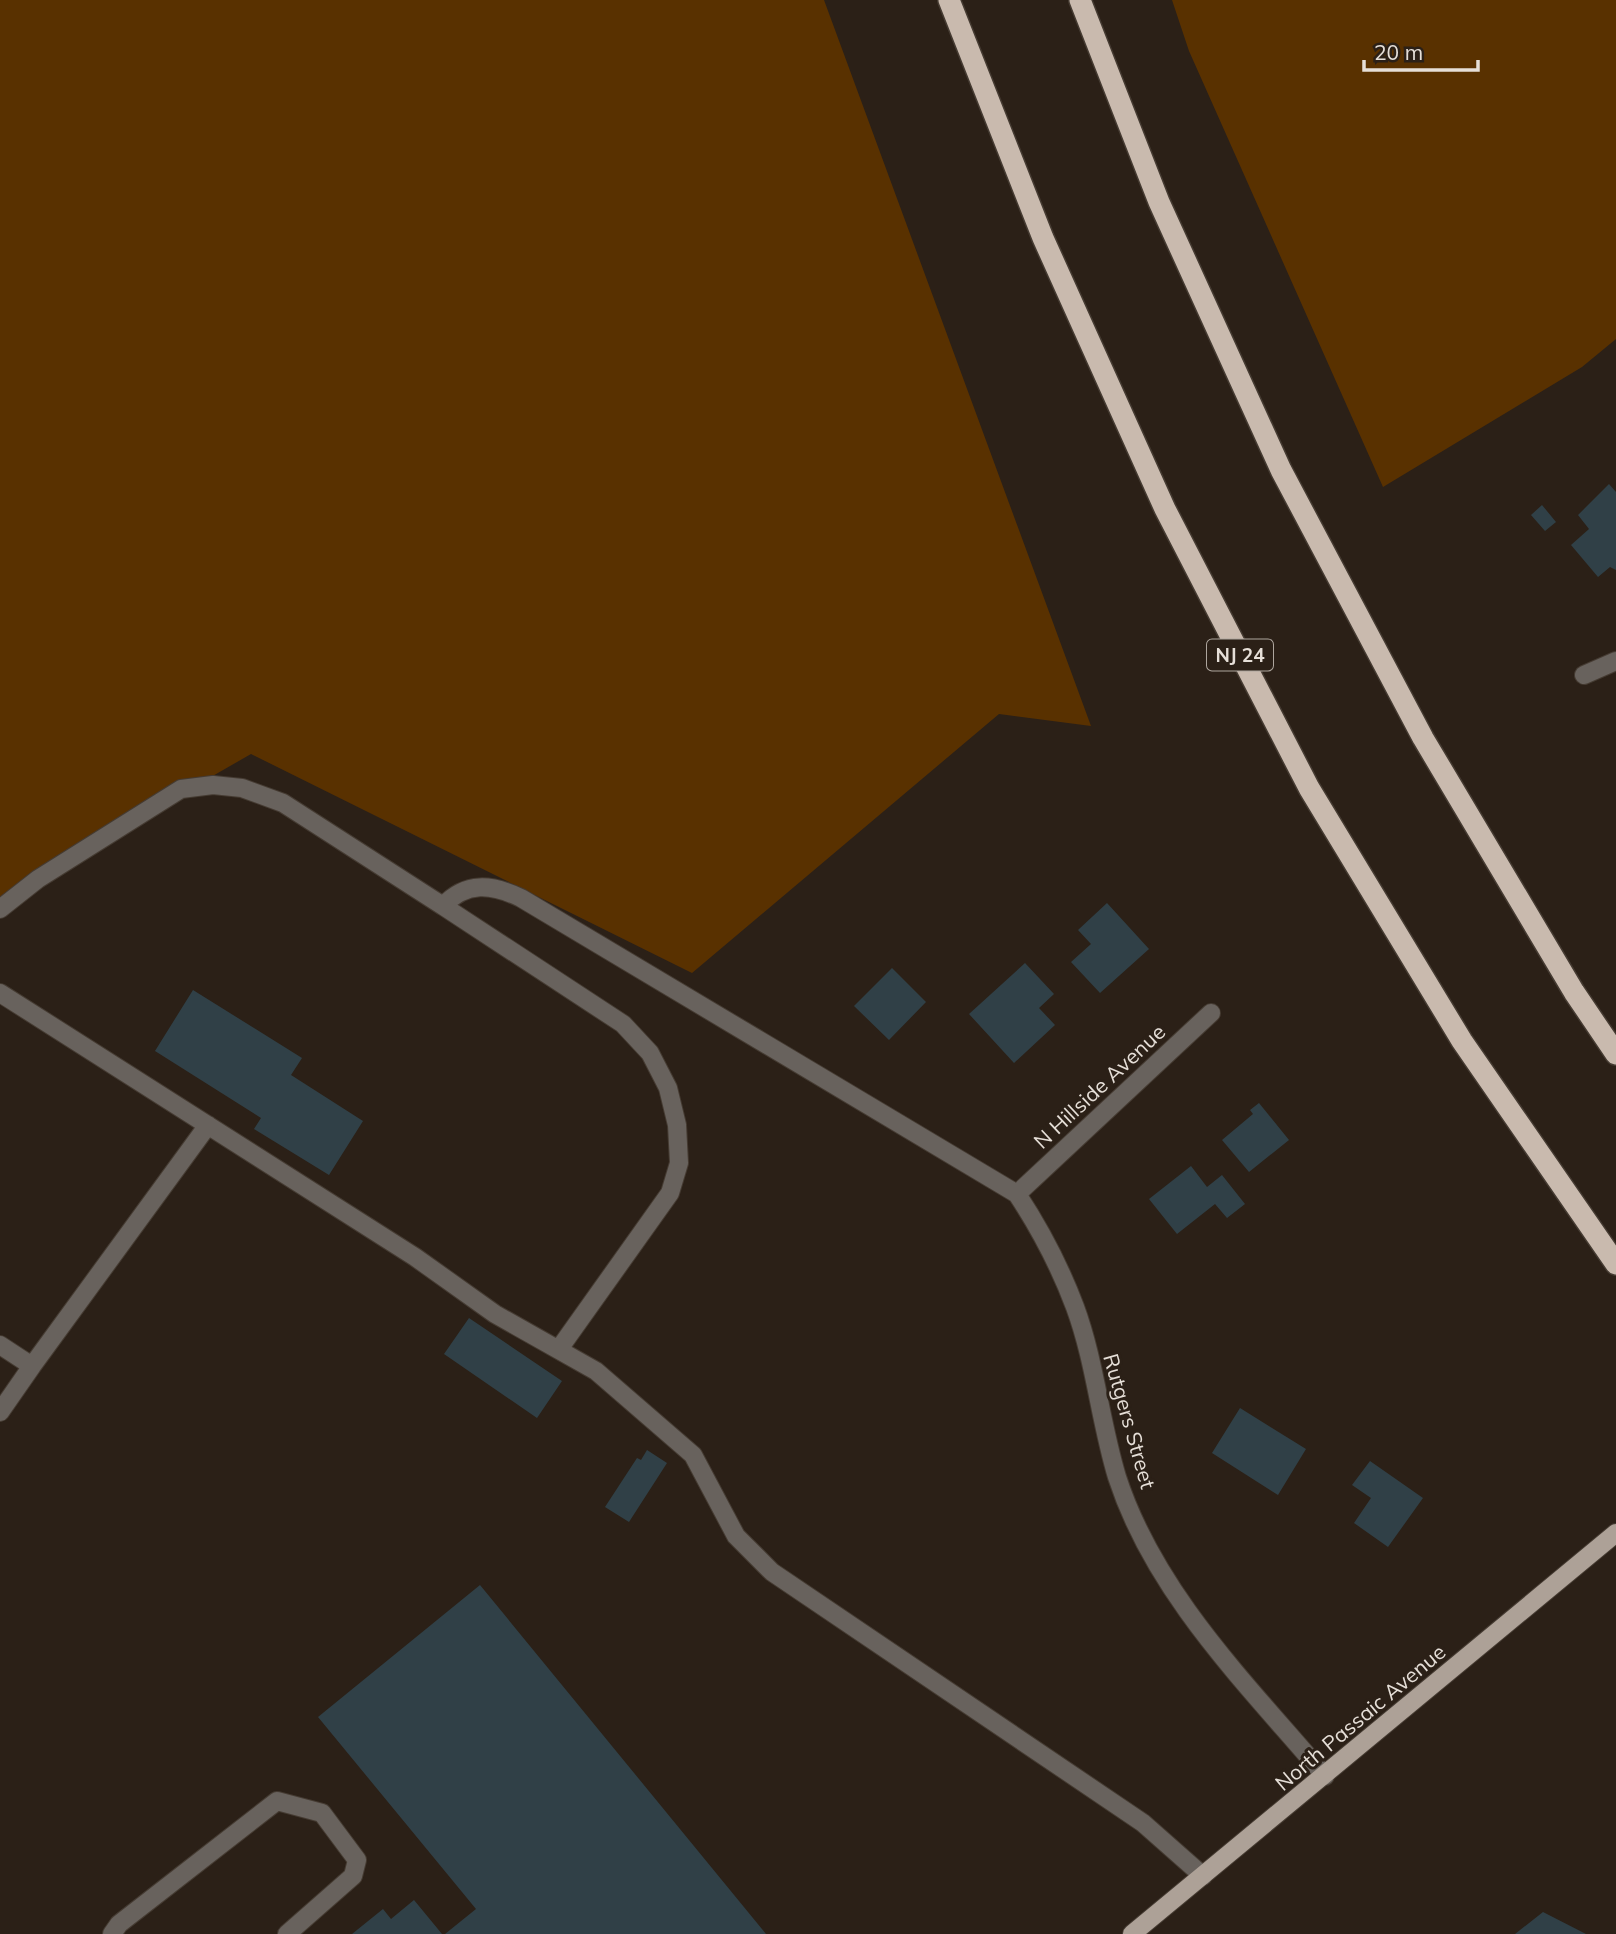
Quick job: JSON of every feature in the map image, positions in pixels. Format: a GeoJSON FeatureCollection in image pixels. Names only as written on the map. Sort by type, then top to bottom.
{"type":"FeatureCollection","features":[{"type":"Feature","properties":{"kind":"highway","name":"NJ 24"},"geometry":{"type":"LineString","coordinates":[[949,0],[1043,238],[1164,509],[1309,788],[1462,1041],[1616,1264]]}},
{"type":"Feature","properties":{"kind":"highway"},"geometry":{"type":"LineString","coordinates":[[1080,0],[1159,202],[1281,470],[1423,738],[1574,992],[1616,1055]]}},
{"type":"Feature","properties":{"kind":"main road","name":"North Passaic Avenue"},"geometry":{"type":"LineString","coordinates":[[1132,1934],[1616,1533]]}},
{"type":"Feature","properties":{"kind":"street"},"geometry":{"type":"LineString","coordinates":[[1584,675],[1616,661]]}},
{"type":"Feature","properties":{"kind":"street"},"geometry":{"type":"LineString","coordinates":[[0,909],[38,879],[181,789],[213,785],[242,788],[283,803],[623,1024],[650,1053],[668,1088],[677,1125],[679,1163],[670,1193],[559,1349]]}},
{"type":"Feature","properties":{"kind":"street","name":"Rutgers Street"},"geometry":{"type":"LineString","coordinates":[[443,906],[452,896],[467,888],[485,886],[521,898],[1017,1194],[1041,1230],[1076,1308],[1118,1477],[1142,1535],[1166,1581],[1196,1624],[1325,1776]]}},
{"type":"Feature","properties":{"kind":"street"},"geometry":{"type":"LineString","coordinates":[[0,993],[415,1257],[495,1314],[596,1371],[693,1455],[736,1536],[772,1572],[1143,1823],[1203,1876]]}},
{"type":"Feature","properties":{"kind":"street","name":"N Hillside Avenue"},"geometry":{"type":"LineString","coordinates":[[1017,1194],[1211,1013]]}},
{"type":"Feature","properties":{"kind":"street"},"geometry":{"type":"LineString","coordinates":[[0,1412],[208,1125]]}},
{"type":"Feature","properties":{"kind":"street"},"geometry":{"type":"LineString","coordinates":[[0,1345],[32,1366]]}},
{"type":"Feature","properties":{"kind":"street"},"geometry":{"type":"LineString","coordinates":[[112,1934],[119,1924],[277,1801],[322,1813],[356,1860],[353,1876],[287,1934]]}},
{"type":"Feature","properties":{"kind":"shaded area"},"geometry":{"type":"Polygon","coordinates":[[[0,0],[824,0],[1091,726],[999,714],[692,973],[251,754],[0,898],[0,0]]]}},
{"type":"Feature","properties":{"kind":"shaded area"},"geometry":{"type":"Polygon","coordinates":[[[1172,0],[1616,0],[1616,339],[1582,367],[1383,487],[1189,51],[1172,0]]]}},
{"type":"Feature","properties":{"kind":"building"},"geometry":{"type":"Polygon","coordinates":[[[1609,484],[1616,492],[1616,570],[1610,567],[1598,577],[1571,545],[1589,529],[1578,515],[1609,484]]]}},
{"type":"Feature","properties":{"kind":"building"},"geometry":{"type":"Polygon","coordinates":[[[1542,505],[1556,522],[1545,531],[1531,515],[1542,505]]]}},
{"type":"Feature","properties":{"kind":"building"},"geometry":{"type":"Polygon","coordinates":[[[1107,903],[1149,949],[1100,993],[1071,962],[1091,944],[1078,930],[1107,903]]]}},
{"type":"Feature","properties":{"kind":"building"},"geometry":{"type":"Polygon","coordinates":[[[1025,963],[1054,994],[1039,1008],[1055,1025],[1014,1063],[969,1014],[1025,963]]]}},
{"type":"Feature","properties":{"kind":"building"},"geometry":{"type":"Polygon","coordinates":[[[892,968],[926,1002],[889,1040],[854,1006],[892,968]]]}},
{"type":"Feature","properties":{"kind":"building"},"geometry":{"type":"Polygon","coordinates":[[[193,990],[302,1058],[291,1075],[363,1121],[329,1175],[254,1129],[261,1118],[155,1051],[193,990]]]}},
{"type":"Feature","properties":{"kind":"building"},"geometry":{"type":"Polygon","coordinates":[[[1259,1103],[1289,1140],[1249,1172],[1222,1140],[1253,1114],[1250,1110],[1259,1103]]]}},
{"type":"Feature","properties":{"kind":"building"},"geometry":{"type":"Polygon","coordinates":[[[1191,1166],[1207,1187],[1222,1175],[1245,1204],[1227,1218],[1215,1204],[1177,1234],[1149,1199],[1191,1166]]]}},
{"type":"Feature","properties":{"kind":"building"},"geometry":{"type":"Polygon","coordinates":[[[469,1318],[562,1381],[537,1418],[444,1354],[469,1318]]]}},
{"type":"Feature","properties":{"kind":"building"},"geometry":{"type":"Polygon","coordinates":[[[1240,1408],[1306,1449],[1278,1495],[1212,1453],[1240,1408]]]}},
{"type":"Feature","properties":{"kind":"building"},"geometry":{"type":"Polygon","coordinates":[[[647,1450],[667,1463],[629,1522],[605,1507],[637,1458],[641,1460],[647,1450]]]}},
{"type":"Feature","properties":{"kind":"building"},"geometry":{"type":"Polygon","coordinates":[[[1370,1461],[1423,1498],[1388,1547],[1354,1523],[1371,1498],[1352,1485],[1370,1461]]]}},
{"type":"Feature","properties":{"kind":"building"},"geometry":{"type":"Polygon","coordinates":[[[480,1585],[766,1934],[445,1934],[476,1909],[318,1717],[480,1585]]]}},
{"type":"Feature","properties":{"kind":"building"},"geometry":{"type":"Polygon","coordinates":[[[414,1900],[442,1934],[352,1934],[383,1909],[391,1919],[414,1900]]]}},
{"type":"Feature","properties":{"kind":"building"},"geometry":{"type":"Polygon","coordinates":[[[1543,1912],[1586,1934],[1515,1934],[1543,1912]]]}}]}
